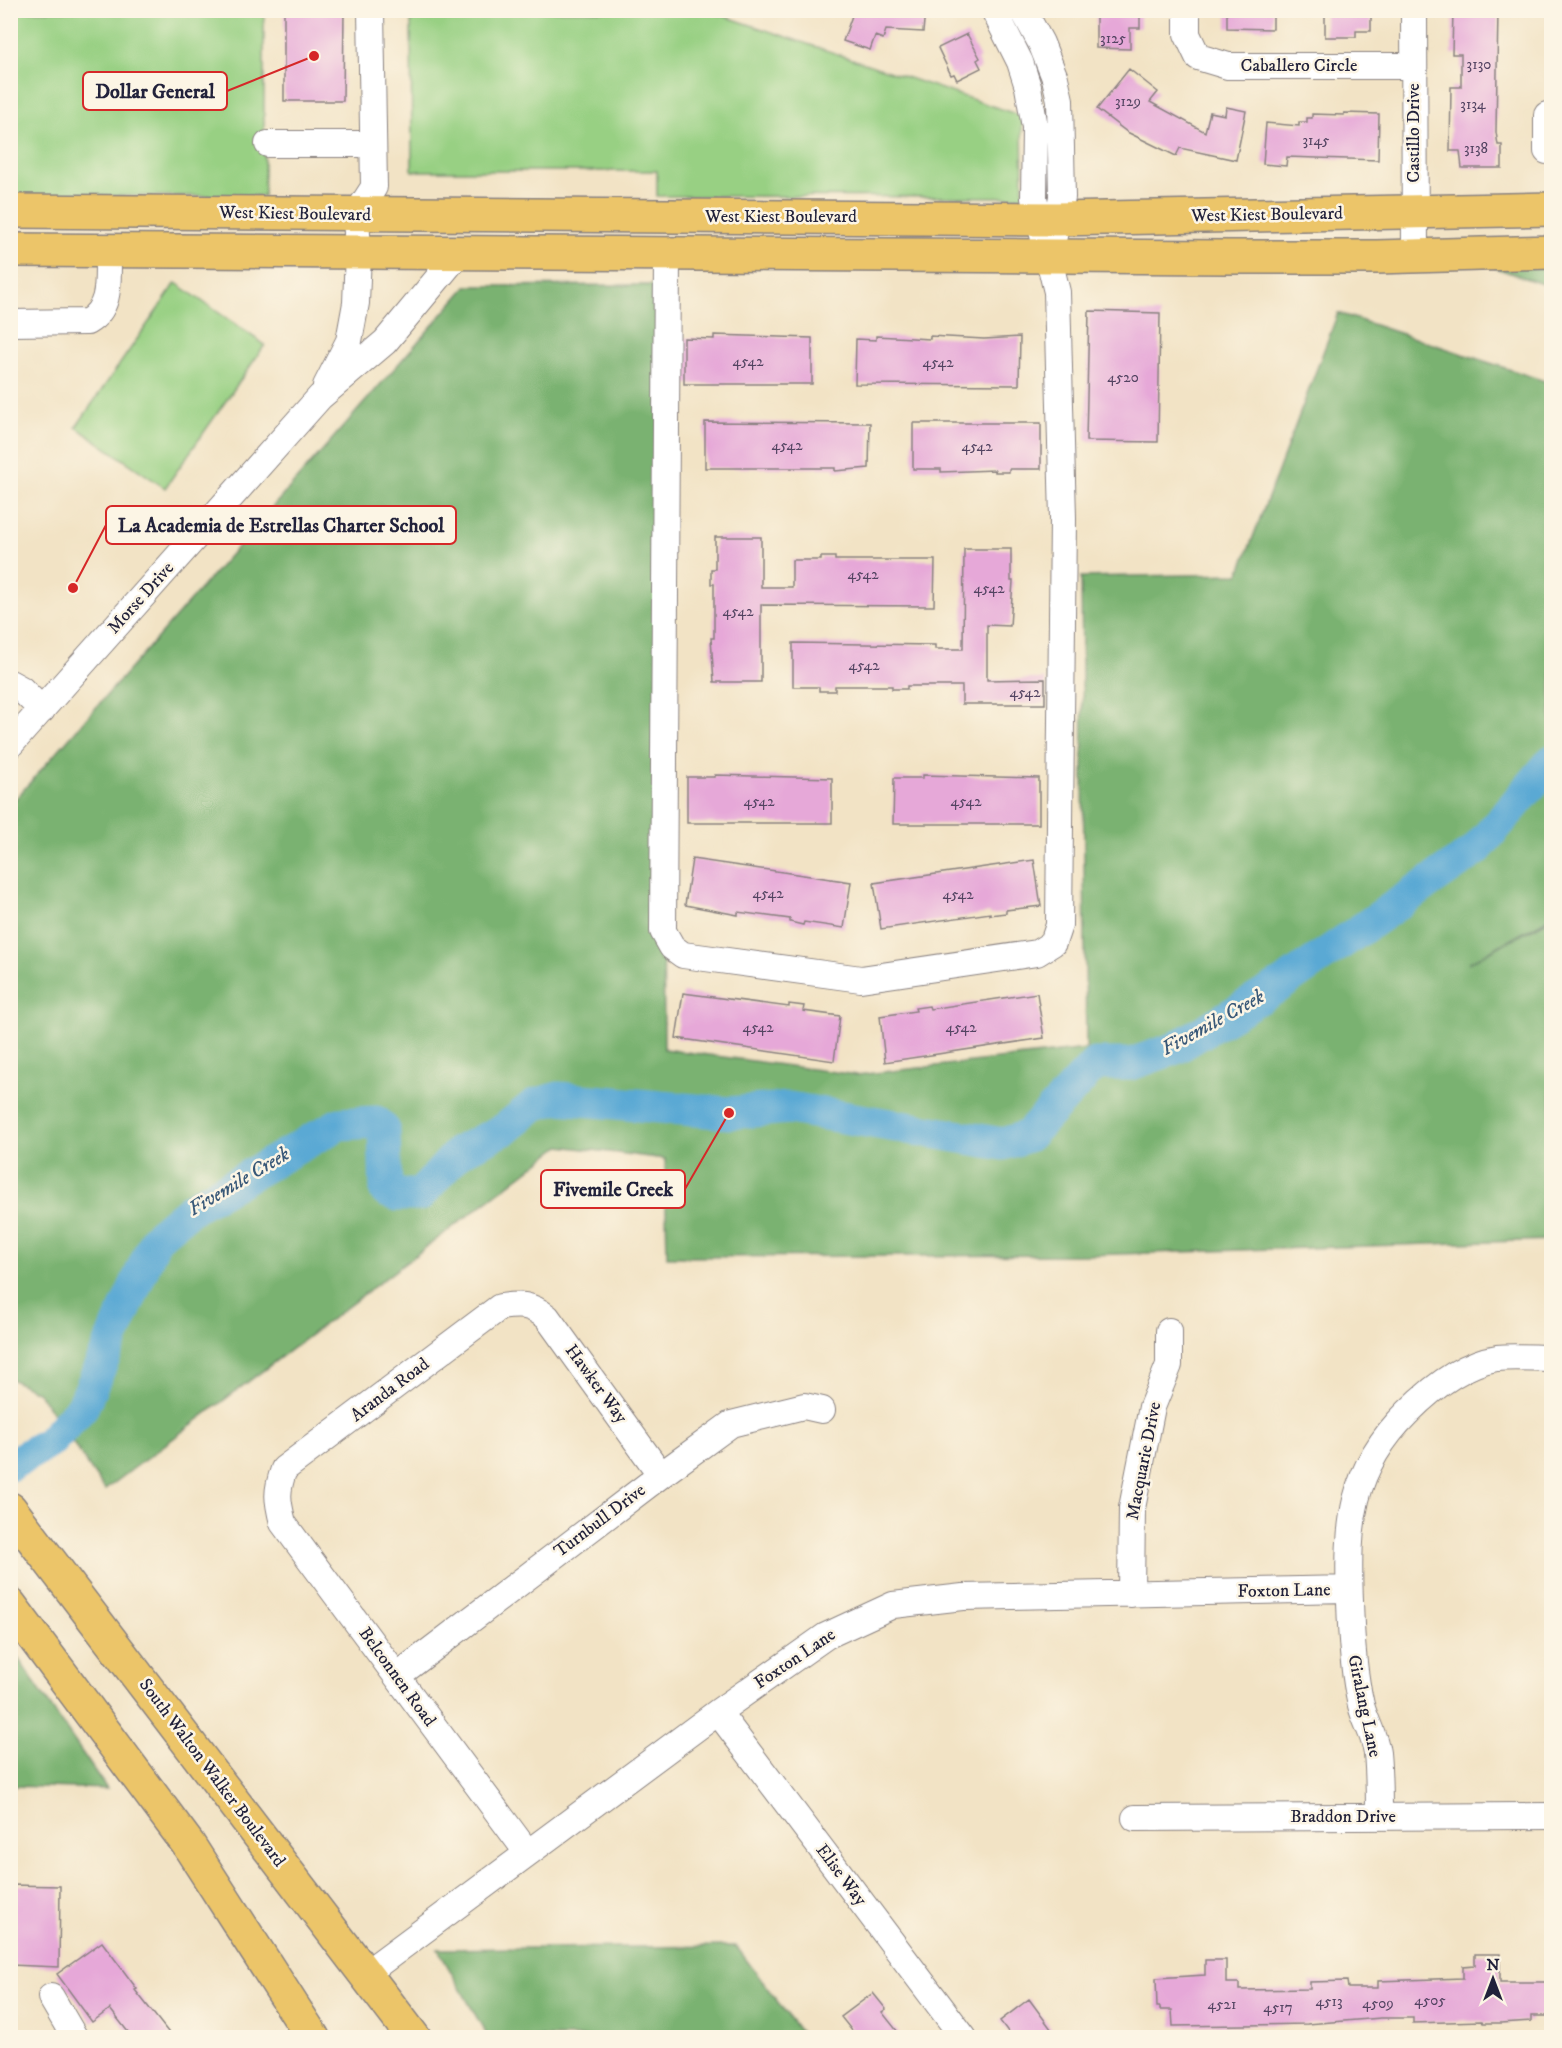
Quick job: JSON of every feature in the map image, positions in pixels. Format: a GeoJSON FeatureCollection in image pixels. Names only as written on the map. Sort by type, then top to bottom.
{"type":"FeatureCollection","features":[{"type":"Feature","properties":{"kind":"main road","name":"West Kiest Boulevard"},"geometry":{"type":"LineString","coordinates":[[10,211],[1049,219],[1551,209]]}},
{"type":"Feature","properties":{"kind":"main road","name":"West Kiest Boulevard"},"geometry":{"type":"LineString","coordinates":[[10,250],[1051,257],[1415,256],[1551,252]]}},
{"type":"Feature","properties":{"kind":"main road","name":"South Walton Walker Boulevard"},"geometry":{"type":"LineString","coordinates":[[18,1518],[414,2037]]}},
{"type":"Feature","properties":{"kind":"main road"},"geometry":{"type":"LineString","coordinates":[[10,1605],[188,1844],[313,2037]]}},
{"type":"Feature","properties":{"kind":"street"},"geometry":{"type":"LineString","coordinates":[[356,215],[374,187],[372,10]]}},
{"type":"Feature","properties":{"kind":"street"},"geometry":{"type":"LineString","coordinates":[[667,255],[663,932],[672,947],[683,955],[861,979],[1037,953],[1053,943],[1059,925],[1063,518],[1057,292],[1051,257],[1049,219],[1034,198],[1035,127],[1028,87],[1020,62],[994,10]]}},
{"type":"Feature","properties":{"kind":"street"},"geometry":{"type":"LineString","coordinates":[[1023,10],[1041,43],[1055,78],[1060,100],[1062,197],[1049,219]]}},
{"type":"Feature","properties":{"kind":"street","name":"Caballero Circle"},"geometry":{"type":"LineString","coordinates":[[1187,10],[1187,34],[1198,57],[1228,66],[1414,66]]}},
{"type":"Feature","properties":{"kind":"street","name":"Castillo Drive"},"geometry":{"type":"LineString","coordinates":[[1414,10],[1415,256]]}},
{"type":"Feature","properties":{"kind":"street"},"geometry":{"type":"LineString","coordinates":[[1551,114],[1547,115],[1548,152],[1551,151]]}},
{"type":"Feature","properties":{"kind":"street"},"geometry":{"type":"LineString","coordinates":[[268,144],[373,144]]}},
{"type":"Feature","properties":{"kind":"street","name":"Morse Drive"},"geometry":{"type":"LineString","coordinates":[[320,397],[349,341],[356,303],[358,253],[356,215]]}},
{"type":"Feature","properties":{"kind":"street"},"geometry":{"type":"LineString","coordinates":[[10,323],[87,322],[97,317],[105,306],[108,251]]}},
{"type":"Feature","properties":{"kind":"street","name":"Morse Drive"},"geometry":{"type":"LineString","coordinates":[[10,746],[320,397],[385,342],[459,254]]}},
{"type":"Feature","properties":{"kind":"street"},"geometry":{"type":"LineString","coordinates":[[10,683],[21,689],[42,710]]}},
{"type":"Feature","properties":{"kind":"street","name":"Hawker Way"},"geometry":{"type":"LineString","coordinates":[[523,1304],[535,1308],[547,1317],[661,1474]]}},
{"type":"Feature","properties":{"kind":"street","name":"Aranda Road"},"geometry":{"type":"LineString","coordinates":[[276,1497],[284,1469],[500,1307],[523,1304]]}},
{"type":"Feature","properties":{"kind":"street","name":"Macquarie Drive"},"geometry":{"type":"LineString","coordinates":[[1131,1594],[1132,1508],[1152,1407],[1168,1365],[1168,1331]]}},
{"type":"Feature","properties":{"kind":"street","name":"Giralang Lane"},"geometry":{"type":"LineString","coordinates":[[1380,1816],[1377,1750],[1361,1705],[1353,1659],[1348,1543],[1356,1498],[1375,1455],[1401,1418],[1435,1388],[1475,1366],[1496,1358],[1551,1358]]}},
{"type":"Feature","properties":{"kind":"street","name":"Turnbull Drive"},"geometry":{"type":"LineString","coordinates":[[397,1676],[661,1474],[731,1424],[804,1406],[822,1410]]}},
{"type":"Feature","properties":{"kind":"street","name":"Belconnen Road"},"geometry":{"type":"LineString","coordinates":[[276,1497],[283,1522],[527,1852]]}},
{"type":"Feature","properties":{"kind":"street","name":"Foxton Lane"},"geometry":{"type":"LineString","coordinates":[[365,1974],[527,1852],[826,1636],[893,1605],[963,1597],[1349,1589]]}},
{"type":"Feature","properties":{"kind":"street","name":"Elise Way"},"geometry":{"type":"LineString","coordinates":[[718,1712],[964,2037]]}},
{"type":"Feature","properties":{"kind":"street","name":"Braddon Drive"},"geometry":{"type":"LineString","coordinates":[[1135,1818],[1551,1816]]}},
{"type":"Feature","properties":{"kind":"street"},"geometry":{"type":"LineString","coordinates":[[51,1997],[75,2037]]}},
{"type":"Feature","properties":{"kind":"green space"},"geometry":{"type":"Polygon","coordinates":[[[10,11],[264,11],[264,196],[11,196],[10,11]]]}},
{"type":"Feature","properties":{"kind":"green space"},"geometry":{"type":"Polygon","coordinates":[[[411,11],[709,11],[1022,116],[1023,197],[657,196],[657,171],[412,171],[411,11]]]}},
{"type":"Feature","properties":{"kind":"green space"},"geometry":{"type":"Polygon","coordinates":[[[1551,265],[1551,287],[1490,266],[1551,265]]]}},
{"type":"Feature","properties":{"kind":"green space"},"geometry":{"type":"Polygon","coordinates":[[[176,283],[265,345],[165,488],[76,427],[176,283]]]}},
{"type":"Feature","properties":{"kind":"green space"},"geometry":{"type":"Polygon","coordinates":[[[659,285],[664,1049],[857,1075],[1086,1049],[1081,577],[1239,574],[1338,313],[1551,383],[1551,917],[1468,963],[1551,919],[1551,1240],[1087,1255],[667,1257],[665,1159],[560,1146],[105,1490],[39,1393],[11,1379],[11,804],[467,286],[659,285]]]}},
{"type":"Feature","properties":{"kind":"green space"},"geometry":{"type":"Polygon","coordinates":[[[11,1648],[107,1789],[11,1786],[11,1648]]]}},
{"type":"Feature","properties":{"kind":"green space"},"geometry":{"type":"Polygon","coordinates":[[[736,1946],[804,2037],[488,2037],[438,1949],[736,1946]]]}},
{"type":"Feature","properties":{"kind":"building"},"geometry":{"type":"Polygon","coordinates":[[[284,10],[344,10],[343,101],[284,101],[284,10]]]}},
{"type":"Feature","properties":{"kind":"building"},"geometry":{"type":"Polygon","coordinates":[[[854,10],[925,10],[923,32],[886,30],[883,39],[875,36],[870,50],[843,41],[854,10]]]}},
{"type":"Feature","properties":{"kind":"building"},"geometry":{"type":"Polygon","coordinates":[[[1227,10],[1273,10],[1273,29],[1227,28],[1227,10]]]}},
{"type":"Feature","properties":{"kind":"building"},"geometry":{"type":"Polygon","coordinates":[[[1325,10],[1371,10],[1371,31],[1356,31],[1356,37],[1325,37],[1325,10]]]}},
{"type":"Feature","properties":{"kind":"building"},"geometry":{"type":"Polygon","coordinates":[[[1453,10],[1498,10],[1496,132],[1498,145],[1502,145],[1502,168],[1462,168],[1460,151],[1450,151],[1451,87],[1461,87],[1461,54],[1452,54],[1453,10]]]}},
{"type":"Feature","properties":{"kind":"building"},"geometry":{"type":"Polygon","coordinates":[[[1096,14],[1140,14],[1140,28],[1130,28],[1130,49],[1096,48],[1096,14]]]}},
{"type":"Feature","properties":{"kind":"building"},"geometry":{"type":"Polygon","coordinates":[[[967,34],[980,58],[977,60],[981,68],[957,80],[954,74],[951,75],[938,48],[967,34]]]}},
{"type":"Feature","properties":{"kind":"building"},"geometry":{"type":"Polygon","coordinates":[[[1129,69],[1158,92],[1150,102],[1205,132],[1210,112],[1225,115],[1226,107],[1246,111],[1236,160],[1180,148],[1176,156],[1127,132],[1097,109],[1129,69]]]}},
{"type":"Feature","properties":{"kind":"building"},"geometry":{"type":"Polygon","coordinates":[[[1344,113],[1379,114],[1378,160],[1287,157],[1286,166],[1263,164],[1266,123],[1299,126],[1299,122],[1307,122],[1307,118],[1312,118],[1312,114],[1344,115],[1344,113]]]}},
{"type":"Feature","properties":{"kind":"building"},"geometry":{"type":"Polygon","coordinates":[[[1089,311],[1160,313],[1158,442],[1086,441],[1089,311]]]}},
{"type":"Feature","properties":{"kind":"building"},"geometry":{"type":"Polygon","coordinates":[[[714,335],[812,338],[812,384],[684,384],[684,338],[714,339],[714,335]]]}},
{"type":"Feature","properties":{"kind":"building"},"geometry":{"type":"Polygon","coordinates":[[[876,336],[930,339],[930,336],[984,339],[1020,337],[1019,385],[855,384],[856,339],[876,340],[876,336]]]}},
{"type":"Feature","properties":{"kind":"building"},"geometry":{"type":"Polygon","coordinates":[[[705,422],[870,423],[869,468],[835,471],[835,468],[705,468],[705,422]]]}},
{"type":"Feature","properties":{"kind":"building"},"geometry":{"type":"Polygon","coordinates":[[[913,423],[1041,423],[1041,469],[1009,469],[1009,472],[995,472],[995,470],[941,472],[941,469],[913,469],[913,423]]]}},
{"type":"Feature","properties":{"kind":"building"},"geometry":{"type":"Polygon","coordinates":[[[715,537],[761,537],[761,587],[792,587],[792,560],[821,560],[821,557],[835,557],[835,560],[935,560],[934,606],[761,605],[761,682],[714,682],[711,638],[714,638],[714,584],[711,584],[711,569],[715,569],[715,537]]]}},
{"type":"Feature","properties":{"kind":"building"},"geometry":{"type":"Polygon","coordinates":[[[964,549],[1011,549],[1011,581],[1013,581],[1010,626],[987,625],[987,680],[1045,679],[1045,704],[962,704],[962,686],[907,686],[907,689],[892,689],[892,686],[835,686],[835,691],[819,691],[819,687],[793,687],[793,643],[935,645],[935,649],[963,649],[964,549]]]}},
{"type":"Feature","properties":{"kind":"building"},"geometry":{"type":"Polygon","coordinates":[[[715,775],[832,778],[832,823],[687,823],[687,777],[715,777],[715,775]]]}},
{"type":"Feature","properties":{"kind":"building"},"geometry":{"type":"Polygon","coordinates":[[[923,775],[1039,778],[1039,824],[893,824],[894,778],[923,778],[923,775]]]}},
{"type":"Feature","properties":{"kind":"building"},"geometry":{"type":"Polygon","coordinates":[[[692,859],[851,882],[844,928],[804,922],[803,925],[790,922],[790,919],[738,912],[738,915],[685,905],[692,859]]]}},
{"type":"Feature","properties":{"kind":"building"},"geometry":{"type":"Polygon","coordinates":[[[1034,860],[1041,906],[1006,910],[1006,913],[990,915],[990,913],[881,929],[874,883],[1034,860]]]}},
{"type":"Feature","properties":{"kind":"building"},"geometry":{"type":"Polygon","coordinates":[[[683,993],[789,1007],[789,1004],[804,1006],[803,1011],[840,1016],[834,1061],[676,1038],[683,993]]]}},
{"type":"Feature","properties":{"kind":"building"},"geometry":{"type":"Polygon","coordinates":[[[1037,993],[1044,1038],[885,1062],[880,1016],[916,1011],[915,1008],[929,1006],[930,1009],[1037,993]]]}},
{"type":"Feature","properties":{"kind":"building"},"geometry":{"type":"Polygon","coordinates":[[[10,1885],[60,1886],[59,1967],[10,1965],[10,1885]]]}},
{"type":"Feature","properties":{"kind":"building"},"geometry":{"type":"Polygon","coordinates":[[[102,1942],[137,1989],[135,1990],[172,2037],[132,2037],[110,2009],[92,2022],[57,1974],[102,1942]]]}},
{"type":"Feature","properties":{"kind":"building"},"geometry":{"type":"Polygon","coordinates":[[[1475,1954],[1500,1954],[1500,1982],[1549,1982],[1550,2016],[1531,2016],[1531,2021],[1501,2023],[1483,2023],[1482,2021],[1413,2023],[1413,2018],[1381,2018],[1307,2024],[1173,2026],[1172,2010],[1160,2010],[1160,2007],[1157,2007],[1156,1978],[1205,1975],[1205,1960],[1226,1960],[1226,1983],[1239,1983],[1239,1990],[1310,1989],[1310,1982],[1347,1981],[1348,1988],[1378,1988],[1378,1981],[1463,1978],[1463,1966],[1475,1965],[1475,1954]]]}},
{"type":"Feature","properties":{"kind":"building"},"geometry":{"type":"Polygon","coordinates":[[[873,1993],[886,2009],[882,2012],[902,2037],[857,2037],[841,2017],[873,1993]]]}},
{"type":"Feature","properties":{"kind":"building"},"geometry":{"type":"Polygon","coordinates":[[[1029,1999],[1057,2037],[1012,2037],[1000,2021],[1029,1999]]]}},
{"type":"Feature","properties":{"kind":"waterway","name":"Fivemile Creek"},"geometry":{"type":"LineString","coordinates":[[10,1465],[50,1442],[83,1406],[156,1238],[192,1208],[339,1124],[376,1122],[384,1130],[386,1191],[398,1195],[420,1195],[459,1152],[505,1129],[534,1105],[558,1098],[729,1113],[789,1108],[1003,1144],[1028,1136],[1095,1064],[1131,1064],[1176,1048],[1282,984],[1476,850],[1552,761]]}},
{"type":"Feature","properties":{"kind":"place","name":"Dollar General"},"geometry":{"type":"Point","coordinates":[314,56]}},
{"type":"Feature","properties":{"kind":"place","name":"La Academia de Estrellas Charter School"},"geometry":{"type":"Point","coordinates":[73,588]}},
{"type":"Feature","properties":{"kind":"place","name":"Fivemile Creek"},"geometry":{"type":"Point","coordinates":[729,1113]}}]}
